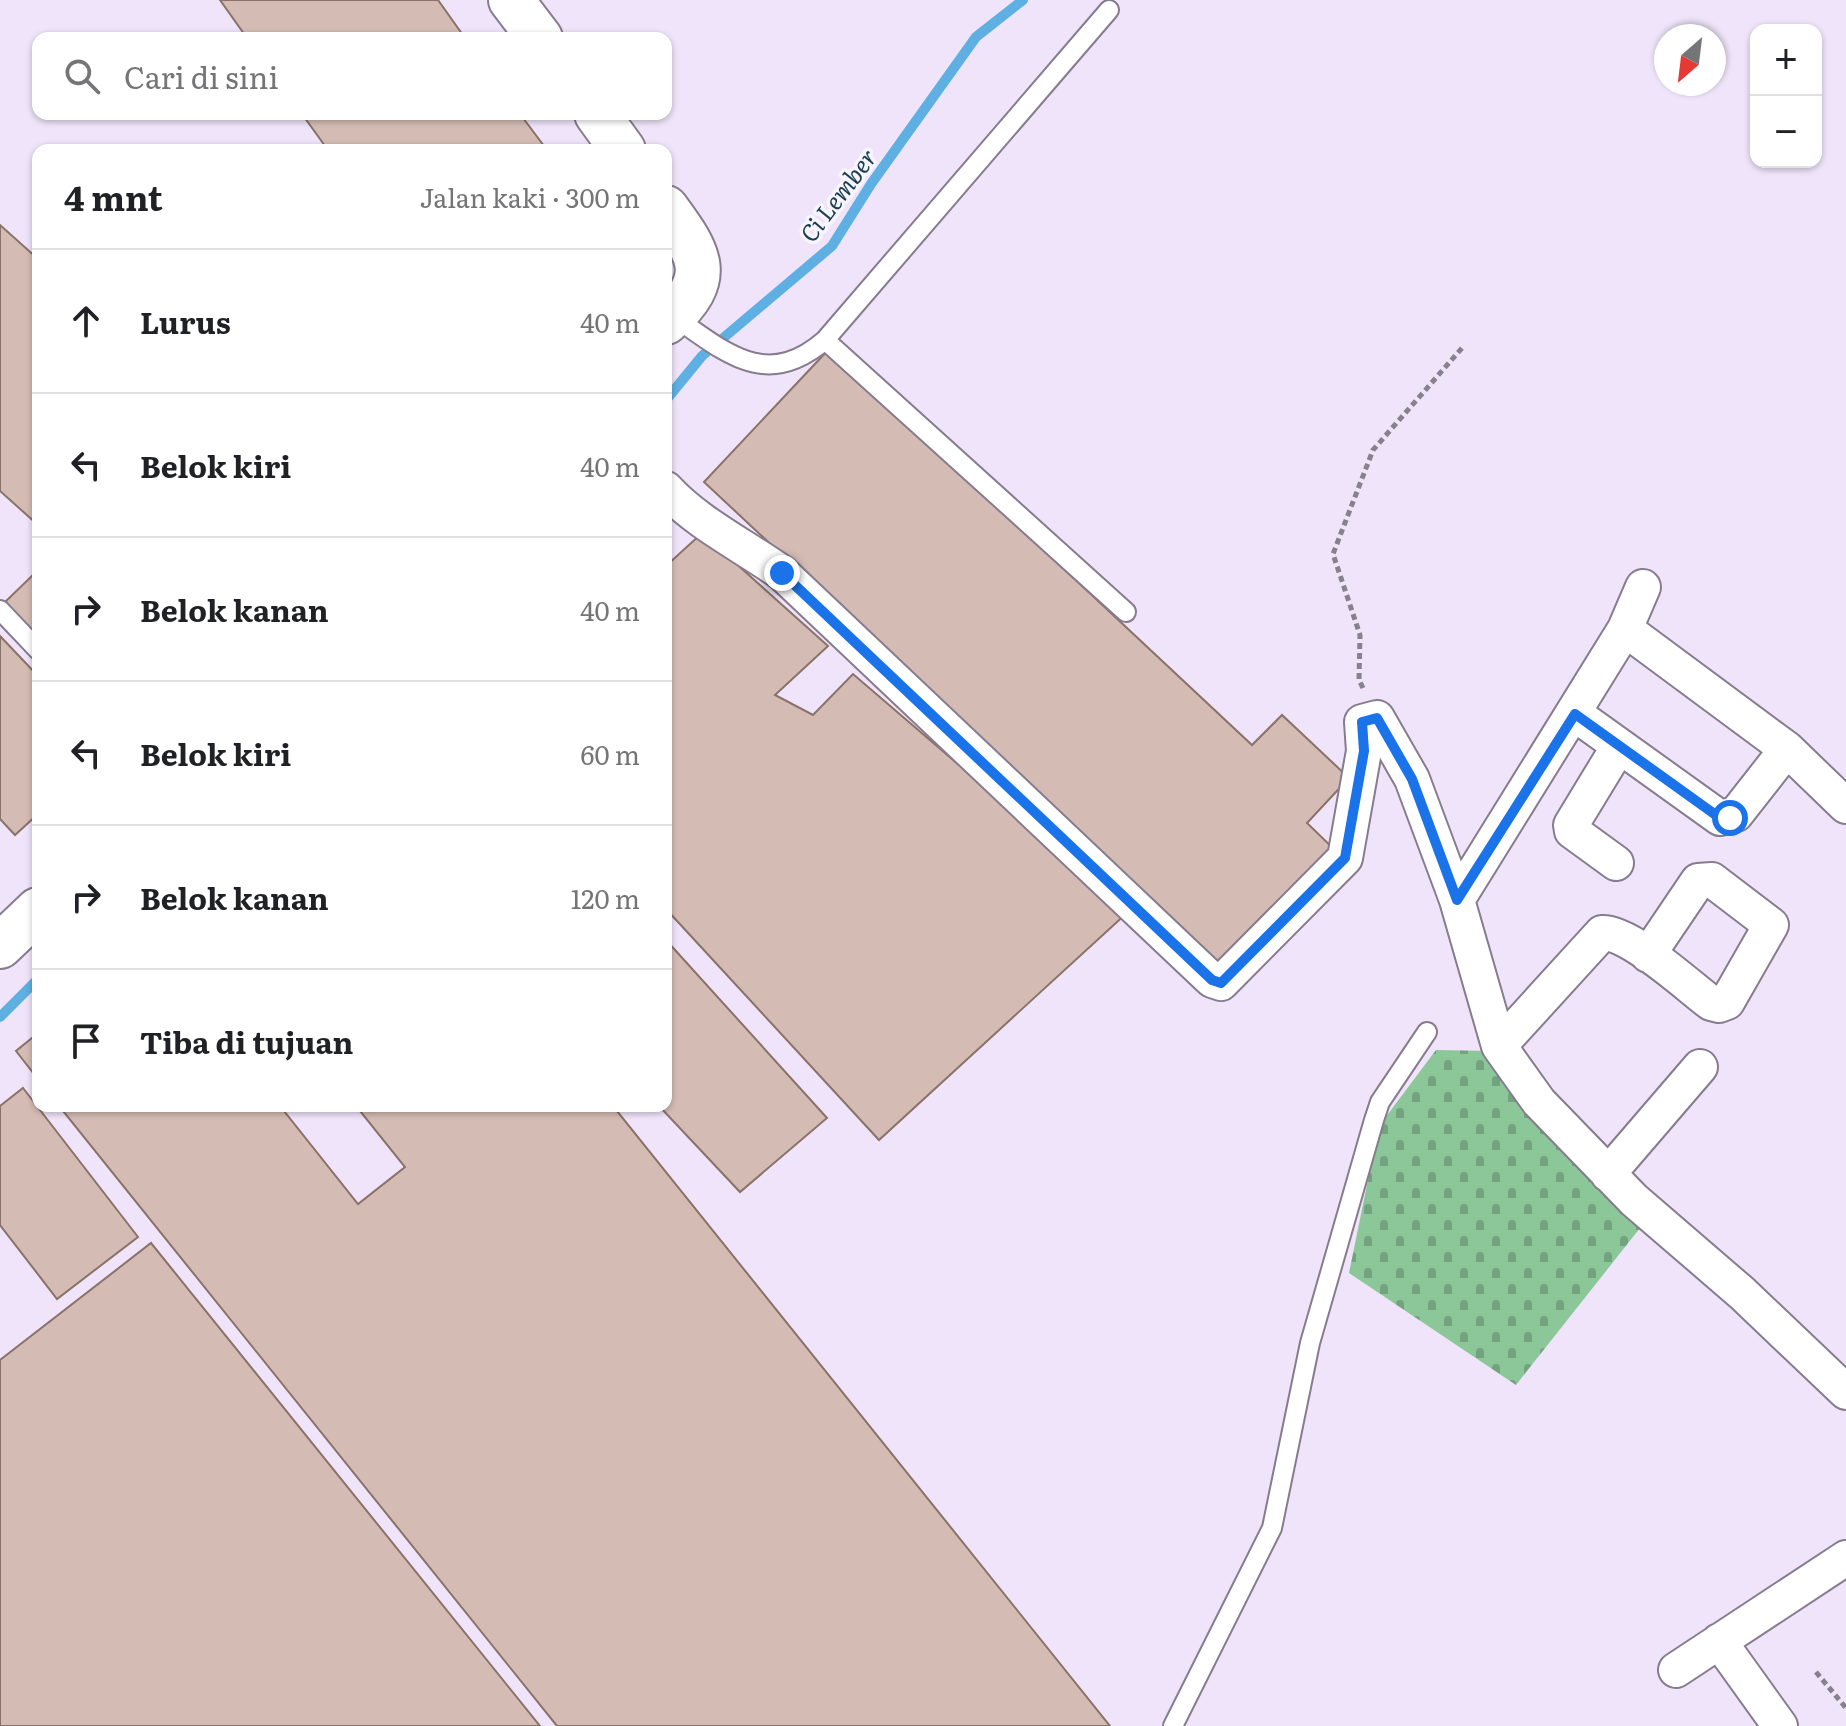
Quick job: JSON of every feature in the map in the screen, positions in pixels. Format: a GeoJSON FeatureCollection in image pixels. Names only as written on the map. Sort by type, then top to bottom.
{"type":"FeatureCollection","features":[{"type":"Feature","properties":{"kind":"main road"},"geometry":{"type":"LineString","coordinates":[[511,0],[535,32]]}},
{"type":"Feature","properties":{"kind":"main road"},"geometry":{"type":"LineString","coordinates":[[601,120],[619,144]]}},
{"type":"Feature","properties":{"kind":"main road"},"geometry":{"type":"LineString","coordinates":[[672,217],[698,256],[699,272],[679,324]]}},
{"type":"Feature","properties":{"kind":"main road"},"geometry":{"type":"LineString","coordinates":[[0,946],[32,916]]}},
{"type":"Feature","properties":{"kind":"street"},"geometry":{"type":"LineString","coordinates":[[672,496],[686,511],[707,521],[782,573],[1212,980],[1221,983],[1345,858],[1364,751],[1362,722],[1377,718],[1412,779],[1457,900],[1499,1046],[1539,1102],[1608,1174],[1846,1392]]}},
{"type":"Feature","properties":{"kind":"street"},"geometry":{"type":"LineString","coordinates":[[1457,900],[1575,714],[1625,629],[1643,587]]}},
{"type":"Feature","properties":{"kind":"street"},"geometry":{"type":"LineString","coordinates":[[1625,629],[1787,749],[1846,806]]}},
{"type":"Feature","properties":{"kind":"street"},"geometry":{"type":"LineString","coordinates":[[1575,714],[1720,818],[1736,814],[1787,749]]}},
{"type":"Feature","properties":{"kind":"street"},"geometry":{"type":"LineString","coordinates":[[1616,863],[1572,831],[1571,825],[1619,746]]}},
{"type":"Feature","properties":{"kind":"street"},"geometry":{"type":"LineString","coordinates":[[1499,1046],[1602,933],[1610,933],[1648,955]]}},
{"type":"Feature","properties":{"kind":"street"},"geometry":{"type":"LineString","coordinates":[[1608,1174],[1700,1067]]}},
{"type":"Feature","properties":{"kind":"street"},"geometry":{"type":"LineString","coordinates":[[1676,1670],[1846,1558]]}},
{"type":"Feature","properties":{"kind":"street"},"geometry":{"type":"LineString","coordinates":[[1719,1641],[1780,1726]]}},
{"type":"Feature","properties":{"kind":"lane"},"geometry":{"type":"LineString","coordinates":[[679,324],[757,366],[810,353],[825,340],[1109,10]]}},
{"type":"Feature","properties":{"kind":"lane"},"geometry":{"type":"LineString","coordinates":[[825,340],[1126,612]]}},
{"type":"Feature","properties":{"kind":"lane"},"geometry":{"type":"LineString","coordinates":[[0,610],[32,644]]}},
{"type":"Feature","properties":{"kind":"lane"},"geometry":{"type":"LineString","coordinates":[[1173,1726],[1272,1528],[1310,1343],[1374,1120],[1380,1102],[1427,1032]]}},
{"type":"Feature","properties":{"kind":"path"},"geometry":{"type":"LineString","coordinates":[[1377,718],[1359,680],[1360,635],[1333,554],[1373,450],[1462,348]]}},
{"type":"Feature","properties":{"kind":"path"},"geometry":{"type":"LineString","coordinates":[[1816,1672],[1846,1708]]}},
{"type":"Feature","properties":{"kind":"green space"},"geometry":{"type":"Polygon","coordinates":[[[1436,1050],[1492,1051],[1640,1228],[1516,1385],[1349,1273],[1379,1126],[1436,1050]]]}},
{"type":"Feature","properties":{"kind":"building"},"geometry":{"type":"Polygon","coordinates":[[[220,0],[438,0],[461,32],[243,32],[220,0]]]}},
{"type":"Feature","properties":{"kind":"building"},"geometry":{"type":"Polygon","coordinates":[[[306,120],[524,120],[542,144],[324,144],[306,120]]]}},
{"type":"Feature","properties":{"kind":"building"},"geometry":{"type":"Polygon","coordinates":[[[0,225],[32,254],[32,520],[0,491],[0,225]]]}},
{"type":"Feature","properties":{"kind":"building"},"geometry":{"type":"Polygon","coordinates":[[[829,349],[1252,745],[1282,715],[1349,778],[1307,823],[1338,853],[1227,971],[704,482],[829,349]]]}},
{"type":"Feature","properties":{"kind":"building"},"geometry":{"type":"Polygon","coordinates":[[[702,533],[828,646],[775,695],[813,715],[853,674],[1129,911],[879,1140],[672,916],[672,560],[702,533]]]}},
{"type":"Feature","properties":{"kind":"building"},"geometry":{"type":"Polygon","coordinates":[[[32,576],[32,631],[5,602],[32,576]]]}},
{"type":"Feature","properties":{"kind":"building"},"geometry":{"type":"Polygon","coordinates":[[[0,636],[32,670],[32,819],[15,835],[0,819],[0,636]]]}},
{"type":"Feature","properties":{"kind":"building"},"geometry":{"type":"Polygon","coordinates":[[[672,947],[827,1118],[740,1192],[665,1112],[672,1112],[672,947]]]}},
{"type":"Feature","properties":{"kind":"building"},"geometry":{"type":"Polygon","coordinates":[[[32,1038],[32,1071],[16,1051],[32,1038]]]}},
{"type":"Feature","properties":{"kind":"building"},"geometry":{"type":"Polygon","coordinates":[[[23,1088],[32,1100],[32,1112],[42,1112],[138,1237],[57,1299],[0,1225],[0,1106],[23,1088]]]}},
{"type":"Feature","properties":{"kind":"building"},"geometry":{"type":"Polygon","coordinates":[[[64,1112],[285,1112],[358,1204],[405,1167],[361,1112],[618,1112],[1110,1726],[557,1726],[64,1112]]]}},
{"type":"Feature","properties":{"kind":"building"},"geometry":{"type":"Polygon","coordinates":[[[151,1243],[540,1726],[0,1726],[0,1360],[151,1243]]]}},
{"type":"Feature","properties":{"kind":"waterway","name":"Ci Lember"},"geometry":{"type":"LineString","coordinates":[[672,393],[702,356],[832,246],[871,184],[976,37],[1023,0]]}},
{"type":"Feature","properties":{"kind":"waterway","name":"Ci Lember"},"geometry":{"type":"LineString","coordinates":[[0,1017],[32,985]]}},
{"type":"Feature","properties":{"kind":"route"},"geometry":{"type":"LineString","coordinates":[[782,573],[1212,980],[1221,983],[1298,909],[1345,858],[1364,751],[1362,722],[1377,718],[1412,779],[1457,900],[1575,714],[1720,818],[1730,818]]}}]}
